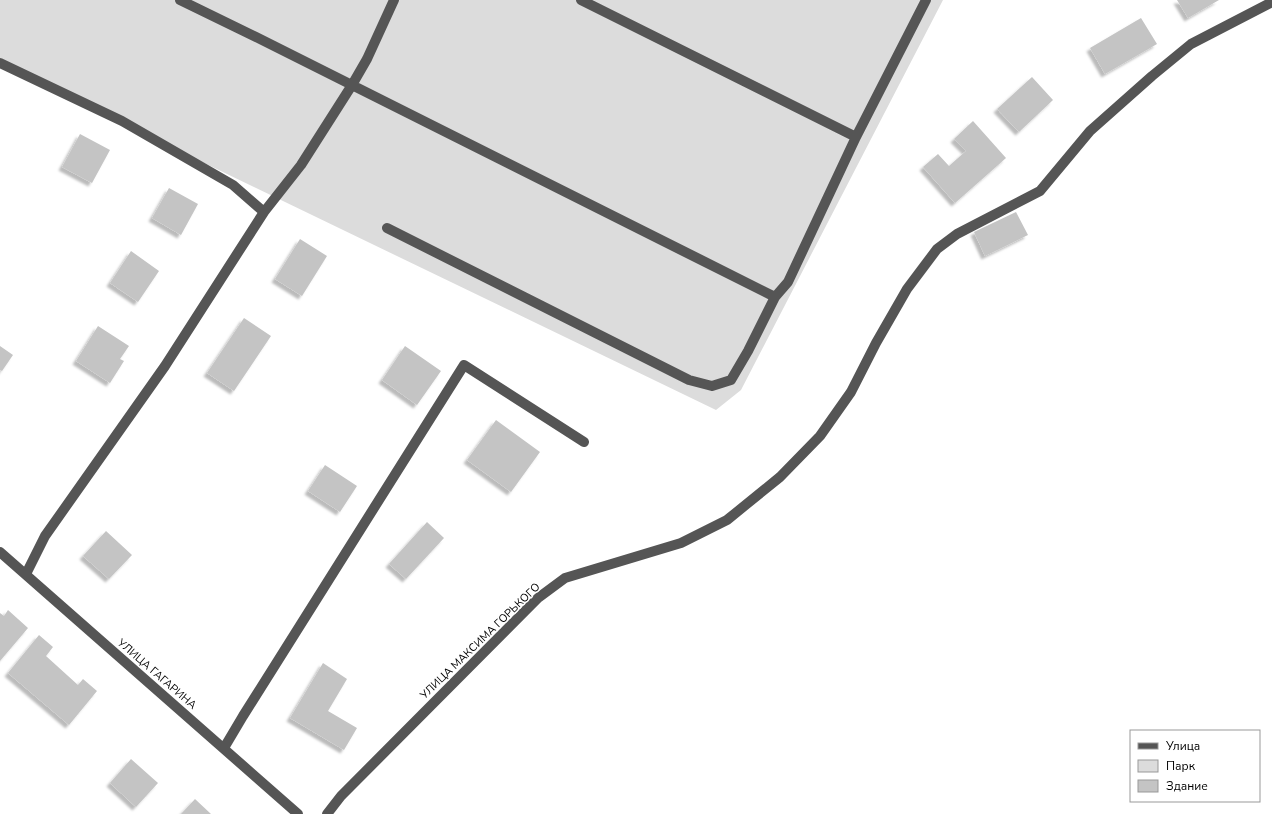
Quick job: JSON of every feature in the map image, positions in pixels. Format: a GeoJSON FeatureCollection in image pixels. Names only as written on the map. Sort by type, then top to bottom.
{"type":"FeatureCollection","features":[{"type":"Feature","properties":{"kind":"street"},"geometry":{"type":"LineString","coordinates":[[180,0],[775,297]]}},
{"type":"Feature","properties":{"kind":"street"},"geometry":{"type":"LineString","coordinates":[[26,574],[45,536],[165,366],[264,212],[301,165],[352,86],[367,59],[394,0]]}},
{"type":"Feature","properties":{"kind":"street"},"geometry":{"type":"LineString","coordinates":[[581,0],[856,137]]}},
{"type":"Feature","properties":{"kind":"street"},"geometry":{"type":"LineString","coordinates":[[387,228],[689,380],[712,386],[731,380],[748,351],[775,297],[788,282],[856,137],[926,0]]}},
{"type":"Feature","properties":{"kind":"street","name":"УЛИЦА МАКСИМА ГОРЬКОГО"},"geometry":{"type":"LineString","coordinates":[[327,814],[341,796],[538,598],[565,578],[681,543],[727,520],[780,477],[820,436],[850,392],[907,289],[937,249],[957,234],[1040,191],[1090,131],[1191,44],[1272,2]]}},
{"type":"Feature","properties":{"kind":"street"},"geometry":{"type":"LineString","coordinates":[[0,63],[122,121],[234,185],[264,212]]}},
{"type":"Feature","properties":{"kind":"street"},"geometry":{"type":"LineString","coordinates":[[224,748],[247,709],[464,365],[584,442]]}},
{"type":"Feature","properties":{"kind":"street","name":"УЛИЦА ГАГАРИНА"},"geometry":{"type":"LineString","coordinates":[[0,552],[298,814]]}},
{"type":"Feature","properties":{"kind":"green space"},"geometry":{"type":"Polygon","coordinates":[[[0,0],[943,0],[741,390],[716,410],[82,104],[0,66],[0,0]]]}},
{"type":"Feature","properties":{"kind":"building"},"geometry":{"type":"Polygon","coordinates":[[[1177,0],[1219,0],[1188,18],[1177,0]]]}},
{"type":"Feature","properties":{"kind":"building"},"geometry":{"type":"Polygon","coordinates":[[[1141,18],[1157,44],[1105,74],[1090,48],[1141,18]]]}},
{"type":"Feature","properties":{"kind":"building"},"geometry":{"type":"Polygon","coordinates":[[[1032,77],[1053,100],[1019,132],[997,109],[1032,77]]]}},
{"type":"Feature","properties":{"kind":"building"},"geometry":{"type":"Polygon","coordinates":[[[973,121],[1006,158],[955,203],[923,167],[938,154],[949,166],[966,151],[954,139],[973,121]]]}},
{"type":"Feature","properties":{"kind":"building"},"geometry":{"type":"Polygon","coordinates":[[[80,134],[110,150],[92,183],[62,167],[80,134]]]}},
{"type":"Feature","properties":{"kind":"building"},"geometry":{"type":"Polygon","coordinates":[[[169,188],[198,204],[181,235],[152,218],[169,188]]]}},
{"type":"Feature","properties":{"kind":"building"},"geometry":{"type":"Polygon","coordinates":[[[1016,212],[1028,235],[985,256],[974,232],[1016,212]]]}},
{"type":"Feature","properties":{"kind":"building"},"geometry":{"type":"Polygon","coordinates":[[[300,239],[327,256],[302,296],[275,279],[300,239]]]}},
{"type":"Feature","properties":{"kind":"building"},"geometry":{"type":"Polygon","coordinates":[[[131,251],[159,271],[138,302],[110,283],[131,251]]]}},
{"type":"Feature","properties":{"kind":"building"},"geometry":{"type":"Polygon","coordinates":[[[244,318],[271,336],[234,391],[207,373],[244,318]]]}},
{"type":"Feature","properties":{"kind":"building"},"geometry":{"type":"Polygon","coordinates":[[[98,326],[129,346],[120,359],[124,361],[110,383],[76,361],[98,326]]]}},
{"type":"Feature","properties":{"kind":"building"},"geometry":{"type":"Polygon","coordinates":[[[0,346],[13,355],[2,371],[0,370],[0,346]]]}},
{"type":"Feature","properties":{"kind":"building"},"geometry":{"type":"Polygon","coordinates":[[[405,346],[441,371],[417,405],[382,380],[405,346]]]}},
{"type":"Feature","properties":{"kind":"building"},"geometry":{"type":"Polygon","coordinates":[[[496,420],[540,452],[511,492],[467,460],[496,420]]]}},
{"type":"Feature","properties":{"kind":"building"},"geometry":{"type":"Polygon","coordinates":[[[325,465],[357,486],[340,512],[308,491],[325,465]]]}},
{"type":"Feature","properties":{"kind":"building"},"geometry":{"type":"Polygon","coordinates":[[[427,522],[444,538],[406,579],[389,564],[427,522]]]}},
{"type":"Feature","properties":{"kind":"building"},"geometry":{"type":"Polygon","coordinates":[[[106,531],[132,555],[109,579],[83,556],[106,531]]]}},
{"type":"Feature","properties":{"kind":"building"},"geometry":{"type":"Polygon","coordinates":[[[8,610],[28,628],[0,661],[0,613],[4,616],[8,610]]]}},
{"type":"Feature","properties":{"kind":"building"},"geometry":{"type":"Polygon","coordinates":[[[39,635],[53,647],[46,656],[78,685],[83,679],[97,691],[69,725],[8,673],[39,635]]]}},
{"type":"Feature","properties":{"kind":"building"},"geometry":{"type":"Polygon","coordinates":[[[323,663],[347,679],[328,711],[357,728],[344,750],[290,718],[323,663]]]}},
{"type":"Feature","properties":{"kind":"building"},"geometry":{"type":"Polygon","coordinates":[[[131,759],[158,783],[136,807],[110,783],[131,759]]]}},
{"type":"Feature","properties":{"kind":"building"},"geometry":{"type":"Polygon","coordinates":[[[195,799],[211,814],[181,814],[195,799]]]}}]}
